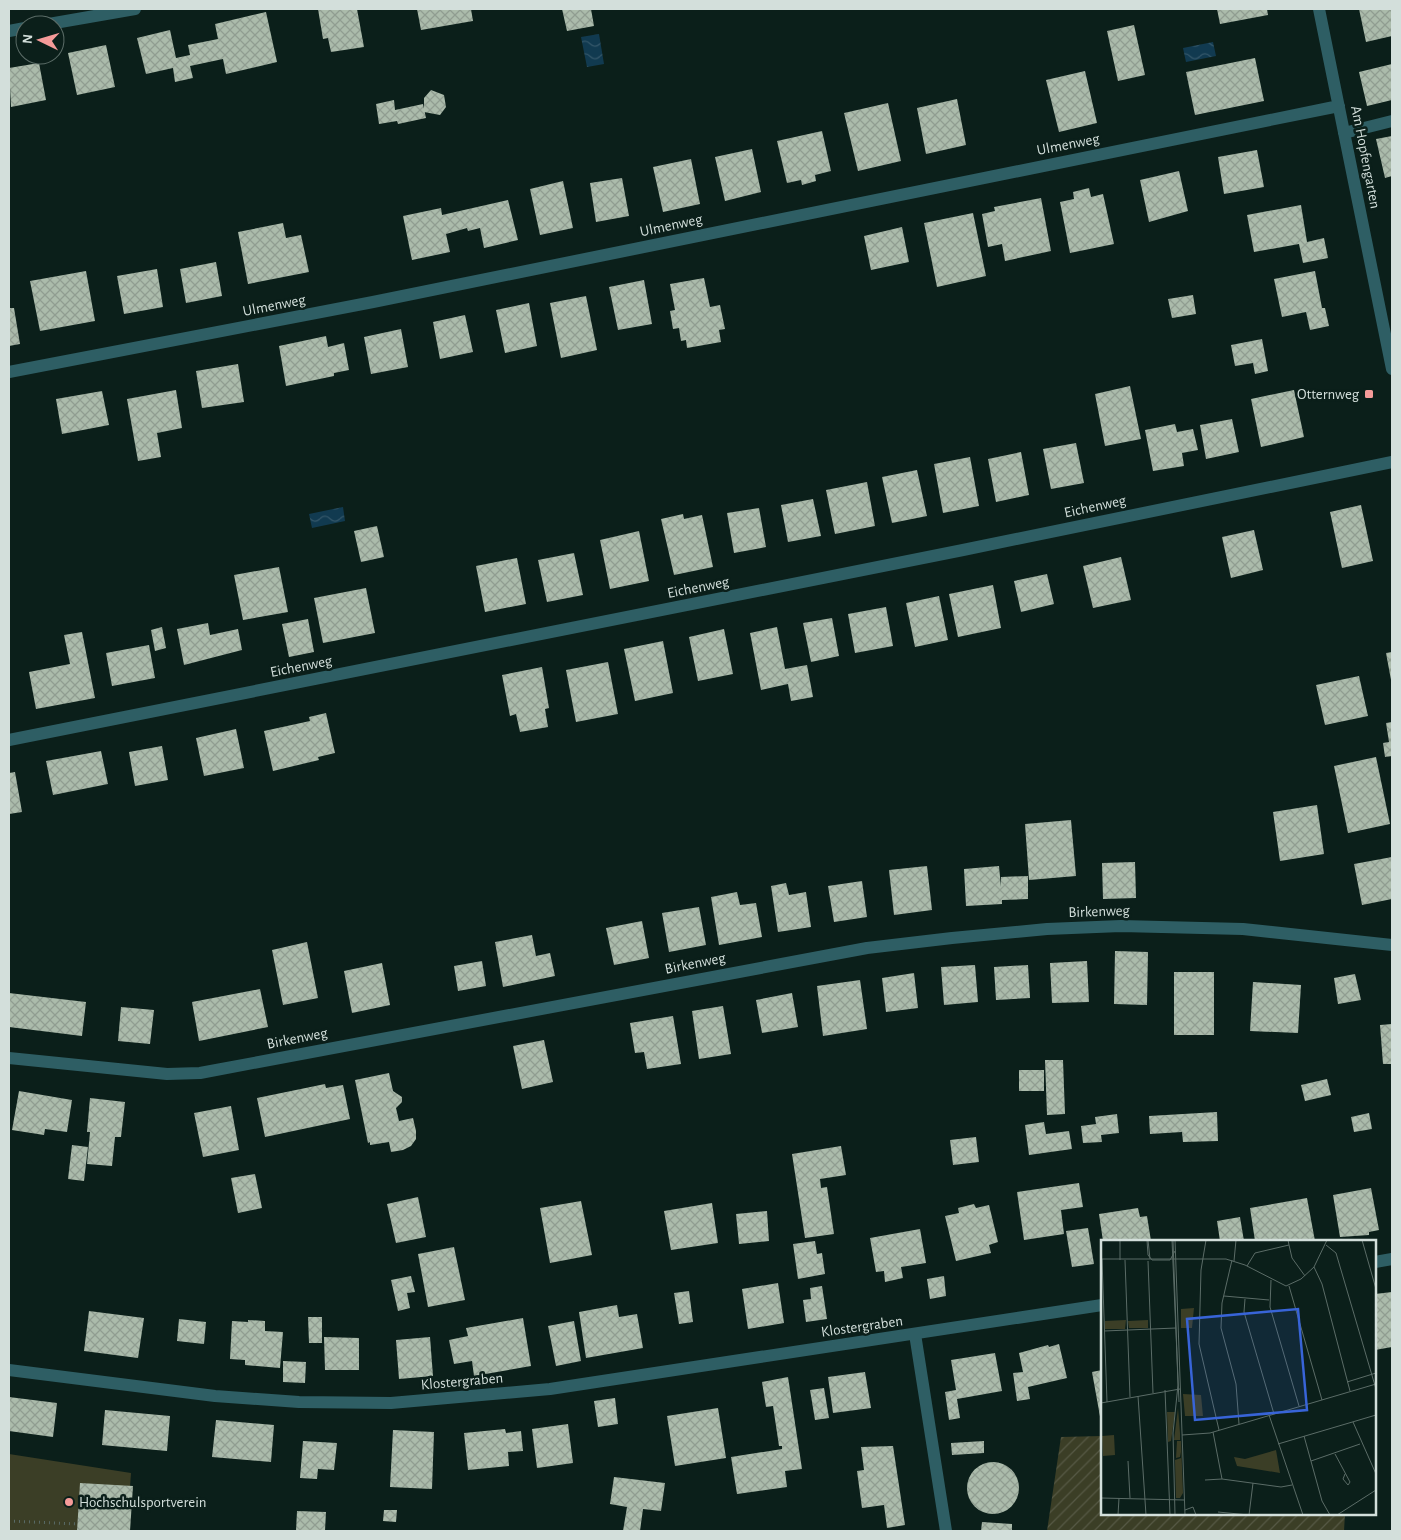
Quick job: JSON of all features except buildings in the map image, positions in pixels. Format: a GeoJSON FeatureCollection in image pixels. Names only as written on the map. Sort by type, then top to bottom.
{"type":"FeatureCollection","features":[{"type":"Feature","properties":{"kind":"street"},"geometry":{"type":"LineString","coordinates":[[65,21],[135,9]]}},
{"type":"Feature","properties":{"kind":"street","name":"Am Hopfengarten"},"geometry":{"type":"LineString","coordinates":[[1319,9],[1392,370]]}},
{"type":"Feature","properties":{"kind":"street","name":"Ulmenweg"},"geometry":{"type":"LineString","coordinates":[[9,372],[373,302],[1339,106]]}},
{"type":"Feature","properties":{"kind":"street"},"geometry":{"type":"LineString","coordinates":[[1344,133],[1392,121]]}},
{"type":"Feature","properties":{"kind":"street","name":"Eichenweg"},"geometry":{"type":"LineString","coordinates":[[9,740],[963,550],[1392,462]]}},
{"type":"Feature","properties":{"kind":"street","name":"Birkenweg"},"geometry":{"type":"LineString","coordinates":[[9,1058],[167,1074],[200,1073],[867,948],[1015,932],[1121,926],[1243,929],[1392,945]]}},
{"type":"Feature","properties":{"kind":"street"},"geometry":{"type":"LineString","coordinates":[[1376,1262],[1392,1259]]}},
{"type":"Feature","properties":{"kind":"street","name":"Klostergraben"},"geometry":{"type":"LineString","coordinates":[[9,1370],[215,1396],[299,1402],[390,1403],[550,1389],[1101,1305]]}},
{"type":"Feature","properties":{"kind":"street","name":"Klostergraben"},"geometry":{"type":"LineString","coordinates":[[915,1334],[946,1531]]}},
{"type":"Feature","properties":{"kind":"path"},"geometry":{"type":"LineString","coordinates":[[9,1521],[78,1524]]}},
{"type":"Feature","properties":{"kind":"green space"},"geometry":{"type":"Polygon","coordinates":[[[1101,1436],[1101,1515],[1345,1515],[1344,1531],[1047,1531],[1061,1437],[1101,1436]]]}},
{"type":"Feature","properties":{"kind":"green space","name":"Hochschulsportverein"},"geometry":{"type":"Polygon","coordinates":[[[9,1454],[131,1473],[127,1531],[9,1531],[9,1454]]]}},
{"type":"Feature","properties":{"kind":"water"},"geometry":{"type":"Polygon","coordinates":[[[599,34],[604,64],[587,67],[581,37],[599,34]]]}},
{"type":"Feature","properties":{"kind":"water"},"geometry":{"type":"Polygon","coordinates":[[[1213,42],[1216,56],[1186,62],[1183,48],[1213,42]]]}},
{"type":"Feature","properties":{"kind":"water"},"geometry":{"type":"Polygon","coordinates":[[[343,507],[345,521],[312,528],[309,514],[343,507]]]}},
{"type":"Feature","properties":{"kind":"place","name":"Otternweg"},"geometry":{"type":"Point","coordinates":[1369,394]}},
{"type":"Feature","properties":{"kind":"place","name":"Hochschulsportverein"},"geometry":{"type":"Point","coordinates":[69,1502]}}]}
